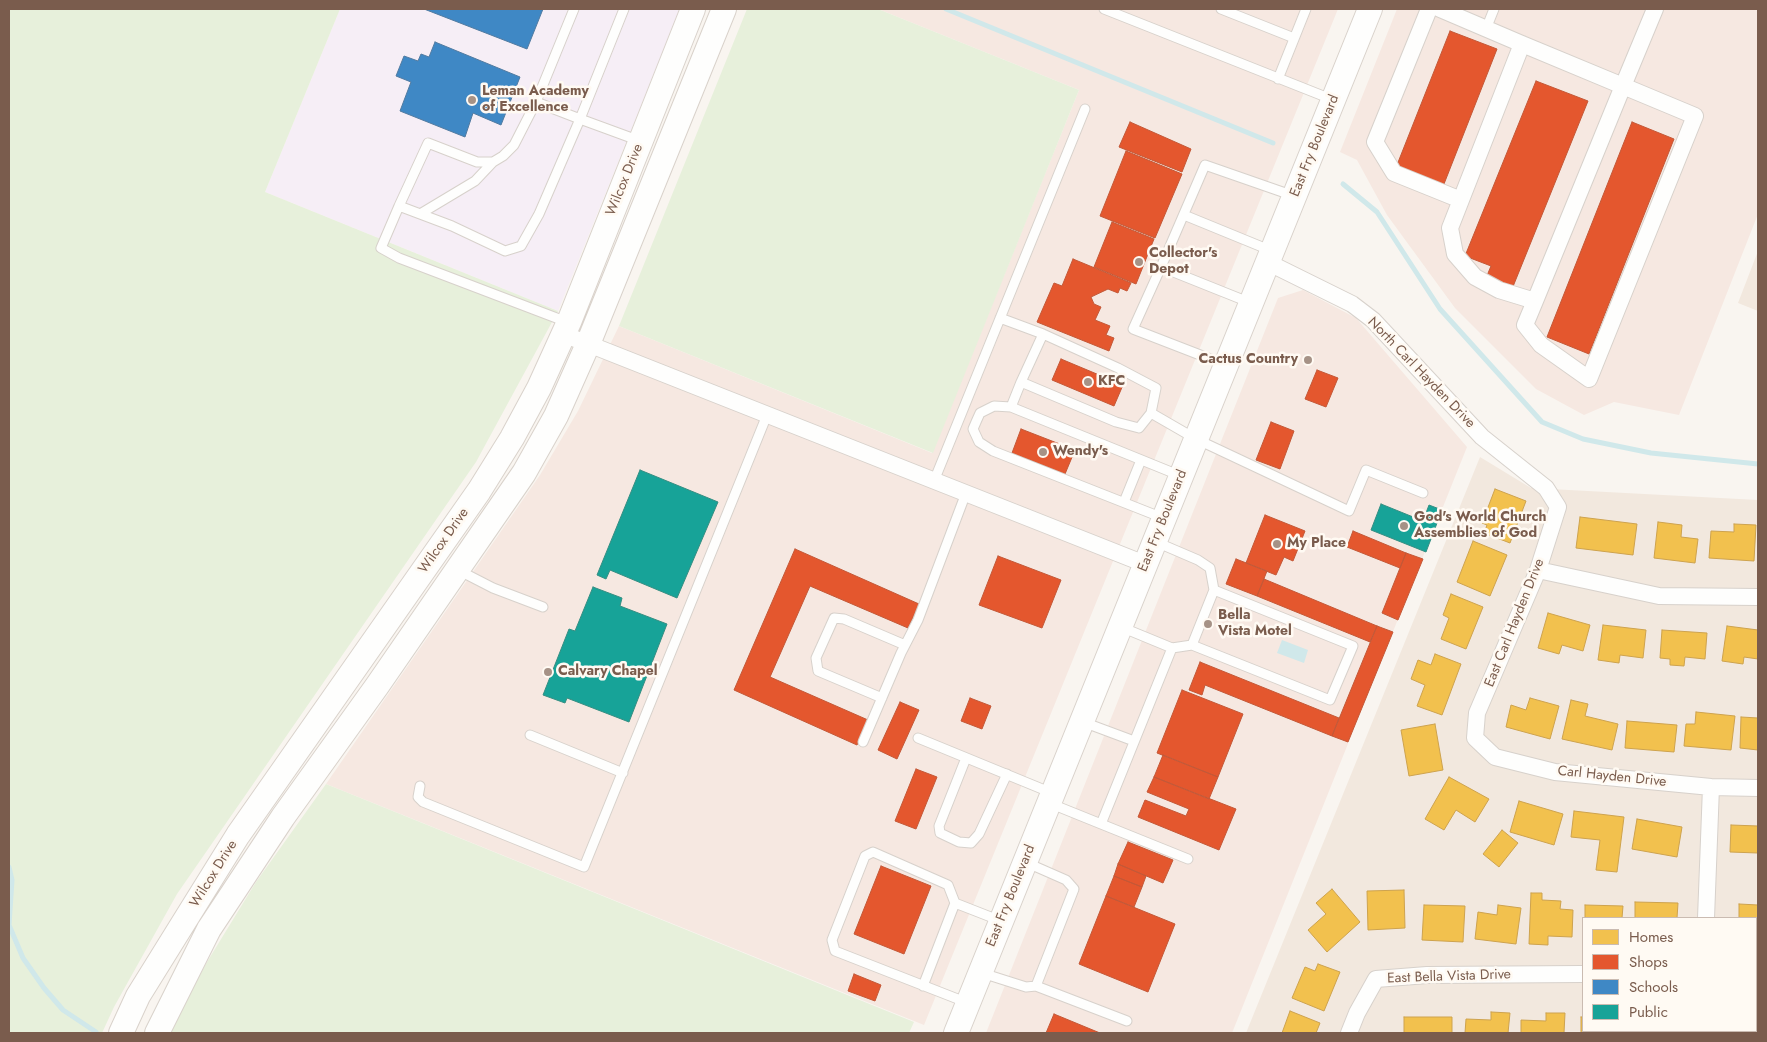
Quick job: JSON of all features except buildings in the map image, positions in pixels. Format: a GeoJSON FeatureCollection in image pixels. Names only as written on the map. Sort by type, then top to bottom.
{"type":"FeatureCollection","features":[{"type":"Feature","properties":{"kind":"street","name":"Wilcox Drive"},"geometry":{"type":"LineString","coordinates":[[121,1033],[138,996],[238,834],[483,483],[512,438],[539,388],[566,328],[693,9]]}},
{"type":"Feature","properties":{"kind":"street","name":"Wilcox Drive"},"geometry":{"type":"LineString","coordinates":[[156,1033],[209,929],[283,818],[524,473],[556,416],[588,344],[724,9]]}},
{"type":"Feature","properties":{"kind":"street","name":"East Fry Boulevard"},"geometry":{"type":"LineString","coordinates":[[956,1033],[1370,9]]}},
{"type":"Feature","properties":{"kind":"street"},"geometry":{"type":"LineString","coordinates":[[1429,9],[1375,142],[1394,173],[1461,200]]}},
{"type":"Feature","properties":{"kind":"street"},"geometry":{"type":"LineString","coordinates":[[1440,9],[1486,29],[1623,86],[1694,116],[1589,379],[1541,345],[1525,325],[1623,86],[1654,9]]}},
{"type":"Feature","properties":{"kind":"street"},"geometry":{"type":"LineString","coordinates":[[1522,44],[1450,228],[1455,254],[1475,277],[1499,290],[1535,301]]}},
{"type":"Feature","properties":{"kind":"street","name":"North Carl Hayden Drive"},"geometry":{"type":"LineString","coordinates":[[1270,256],[1352,304],[1373,320],[1482,437],[1546,488],[1558,507]]}},
{"type":"Feature","properties":{"kind":"street"},"geometry":{"type":"LineString","coordinates":[[566,328],[588,344],[1145,564]]}},
{"type":"Feature","properties":{"kind":"street","name":"East Carl Hayden Drive"},"geometry":{"type":"LineString","coordinates":[[1476,738],[1477,713],[1538,570],[1558,507]]}},
{"type":"Feature","properties":{"kind":"street"},"geometry":{"type":"LineString","coordinates":[[1538,570],[1659,596],[1758,597]]}},
{"type":"Feature","properties":{"kind":"street","name":"Carl Hayden Drive"},"geometry":{"type":"LineString","coordinates":[[1476,738],[1495,757],[1555,772],[1711,787],[1758,788]]}},
{"type":"Feature","properties":{"kind":"street"},"geometry":{"type":"LineString","coordinates":[[1706,917],[1711,787]]}},
{"type":"Feature","properties":{"kind":"street","name":"East Bella Vista Drive"},"geometry":{"type":"LineString","coordinates":[[1349,1033],[1357,1013],[1376,980],[1428,975],[1582,974]]}},
{"type":"Feature","properties":{"kind":"lane"},"geometry":{"type":"LineString","coordinates":[[420,214],[476,181],[493,162],[503,156],[514,145],[536,102],[574,9]]}},
{"type":"Feature","properties":{"kind":"lane"},"geometry":{"type":"LineString","coordinates":[[399,206],[452,226],[504,251],[521,246],[539,214],[624,9]]}},
{"type":"Feature","properties":{"kind":"lane"},"geometry":{"type":"LineString","coordinates":[[1104,9],[1333,100]]}},
{"type":"Feature","properties":{"kind":"lane"},"geometry":{"type":"LineString","coordinates":[[1221,9],[1294,38]]}},
{"type":"Feature","properties":{"kind":"lane"},"geometry":{"type":"LineString","coordinates":[[1278,78],[1306,9]]}},
{"type":"Feature","properties":{"kind":"lane"},"geometry":{"type":"LineString","coordinates":[[1486,29],[1494,9]]}},
{"type":"Feature","properties":{"kind":"lane"},"geometry":{"type":"LineString","coordinates":[[536,102],[640,141]]}},
{"type":"Feature","properties":{"kind":"lane"},"geometry":{"type":"LineString","coordinates":[[934,481],[1085,109]]}},
{"type":"Feature","properties":{"kind":"lane"},"geometry":{"type":"LineString","coordinates":[[493,162],[477,162],[428,143],[381,248],[399,258],[566,328]]}},
{"type":"Feature","properties":{"kind":"lane"},"geometry":{"type":"LineString","coordinates":[[1226,365],[1133,329],[1206,165],[1294,196]]}},
{"type":"Feature","properties":{"kind":"lane"},"geometry":{"type":"LineString","coordinates":[[1184,215],[1270,256]]}},
{"type":"Feature","properties":{"kind":"lane"},"geometry":{"type":"LineString","coordinates":[[1161,267],[1251,302]]}},
{"type":"Feature","properties":{"kind":"lane"},"geometry":{"type":"LineString","coordinates":[[1000,318],[1043,334],[1118,368],[1156,388],[1151,413],[1139,428],[1116,422],[1021,382]]}},
{"type":"Feature","properties":{"kind":"lane"},"geometry":{"type":"LineString","coordinates":[[1011,407],[1043,334]]}},
{"type":"Feature","properties":{"kind":"lane"},"geometry":{"type":"LineString","coordinates":[[1164,518],[993,451],[978,442],[973,429],[980,413],[994,406],[1011,407],[1181,476]]}},
{"type":"Feature","properties":{"kind":"lane"},"geometry":{"type":"LineString","coordinates":[[1151,413],[1196,439],[1349,511],[1366,470],[1423,493]]}},
{"type":"Feature","properties":{"kind":"lane"},"geometry":{"type":"LineString","coordinates":[[420,786],[418,797],[423,802],[584,867],[767,415]]}},
{"type":"Feature","properties":{"kind":"lane"},"geometry":{"type":"LineString","coordinates":[[960,415],[976,422]]}},
{"type":"Feature","properties":{"kind":"lane"},"geometry":{"type":"LineString","coordinates":[[1124,502],[1141,460]]}},
{"type":"Feature","properties":{"kind":"lane"},"geometry":{"type":"LineString","coordinates":[[863,742],[927,598],[966,494]]}},
{"type":"Feature","properties":{"kind":"lane"},"geometry":{"type":"LineString","coordinates":[[1154,542],[1198,560],[1210,568],[1214,590],[1192,645]]}},
{"type":"Feature","properties":{"kind":"lane"},"geometry":{"type":"LineString","coordinates":[[457,570],[493,588],[543,607]]}},
{"type":"Feature","properties":{"kind":"lane"},"geometry":{"type":"LineString","coordinates":[[1120,626],[1172,648],[1192,645],[1330,700],[1353,646],[1214,590]]}},
{"type":"Feature","properties":{"kind":"lane"},"geometry":{"type":"LineString","coordinates":[[882,698],[818,671],[816,658],[834,618],[844,619],[905,645]]}},
{"type":"Feature","properties":{"kind":"lane"},"geometry":{"type":"LineString","coordinates":[[1101,824],[1172,648]]}},
{"type":"Feature","properties":{"kind":"lane"},"geometry":{"type":"LineString","coordinates":[[1082,722],[1134,741]]}},
{"type":"Feature","properties":{"kind":"lane"},"geometry":{"type":"LineString","coordinates":[[530,735],[623,773]]}},
{"type":"Feature","properties":{"kind":"lane"},"geometry":{"type":"LineString","coordinates":[[918,738],[1007,774],[1101,824],[1188,859]]}},
{"type":"Feature","properties":{"kind":"lane"},"geometry":{"type":"LineString","coordinates":[[966,758],[939,826],[940,833],[959,842],[971,843],[979,834],[1007,774]]}},
{"type":"Feature","properties":{"kind":"lane"},"geometry":{"type":"LineString","coordinates":[[923,986],[955,902],[948,885],[873,852],[865,856],[832,940],[835,951],[923,986],[968,1003]]}},
{"type":"Feature","properties":{"kind":"lane"},"geometry":{"type":"LineString","coordinates":[[1025,862],[1066,880],[1074,889],[1036,986]]}},
{"type":"Feature","properties":{"kind":"lane"},"geometry":{"type":"LineString","coordinates":[[955,902],[1001,922]]}},
{"type":"Feature","properties":{"kind":"lane"},"geometry":{"type":"LineString","coordinates":[[980,972],[1026,987],[1036,986],[1127,1021]]}},
{"type":"Feature","properties":{"kind":"shaded area","name":"Leman Academy of Excellence"},"geometry":{"type":"Polygon","coordinates":[[[340,9],[680,9],[558,311],[265,192],[340,9]]]}},
{"type":"Feature","properties":{"kind":"shaded area"},"geometry":{"type":"Polygon","coordinates":[[[878,9],[1338,9],[924,1025],[326,784],[540,475],[578,411],[619,326],[932,453],[1079,90],[878,9]]]}},
{"type":"Feature","properties":{"kind":"shaded area"},"geometry":{"type":"Polygon","coordinates":[[[1397,9],[1758,9],[1758,214],[1679,415],[1614,402],[1584,415],[1536,389],[1455,308],[1387,215],[1357,160],[1340,152],[1397,9]]]}},
{"type":"Feature","properties":{"kind":"shaded area"},"geometry":{"type":"Polygon","coordinates":[[[1758,251],[1758,311],[1738,303],[1758,251]]]}},
{"type":"Feature","properties":{"kind":"shaded area"},"geometry":{"type":"Polygon","coordinates":[[[1303,290],[1356,318],[1467,447],[1232,1033],[986,1033],[1278,298],[1303,290]]]}},
{"type":"Feature","properties":{"kind":"shaded area"},"geometry":{"type":"Polygon","coordinates":[[[1480,457],[1531,488],[1758,500],[1758,1033],[1246,1033],[1480,457]]]}},
{"type":"Feature","properties":{"kind":"green space"},"geometry":{"type":"Polygon","coordinates":[[[9,9],[340,9],[265,192],[558,311],[476,462],[177,894],[114,1007],[102,1033],[9,1033],[9,9]]]}},
{"type":"Feature","properties":{"kind":"green space"},"geometry":{"type":"Polygon","coordinates":[[[747,9],[878,9],[1079,90],[933,453],[619,326],[747,9]]]}},
{"type":"Feature","properties":{"kind":"green space"},"geometry":{"type":"Polygon","coordinates":[[[326,784],[914,1022],[909,1033],[168,1033],[207,962],[256,882],[326,784]]]}},
{"type":"Feature","properties":{"kind":"water"},"geometry":{"type":"Polygon","coordinates":[[[1282,640],[1308,650],[1304,663],[1277,653],[1282,640]]]}},
{"type":"Feature","properties":{"kind":"waterway"},"geometry":{"type":"LineString","coordinates":[[946,9],[1273,143]]}},
{"type":"Feature","properties":{"kind":"waterway"},"geometry":{"type":"LineString","coordinates":[[1343,184],[1377,212],[1440,309],[1542,422],[1583,439],[1651,453],[1758,464]]}},
{"type":"Feature","properties":{"kind":"waterway"},"geometry":{"type":"LineString","coordinates":[[9,867],[12,880],[9,925],[23,958],[44,988],[63,1010],[96,1032]]}},
{"type":"Feature","properties":{"kind":"place","name":"Leman Academy of Excellence"},"geometry":{"type":"Point","coordinates":[472,100]}},
{"type":"Feature","properties":{"kind":"place","name":"Collector's Depot"},"geometry":{"type":"Point","coordinates":[1139,262]}},
{"type":"Feature","properties":{"kind":"place","name":"Cactus Country"},"geometry":{"type":"Point","coordinates":[1308,360]}},
{"type":"Feature","properties":{"kind":"place","name":"KFC"},"geometry":{"type":"Point","coordinates":[1088,382]}},
{"type":"Feature","properties":{"kind":"place","name":"Wendy's"},"geometry":{"type":"Point","coordinates":[1043,452]}},
{"type":"Feature","properties":{"kind":"place","name":"God's World Church Assemblies of God"},"geometry":{"type":"Point","coordinates":[1404,526]}},
{"type":"Feature","properties":{"kind":"place","name":"My Place"},"geometry":{"type":"Point","coordinates":[1277,544]}},
{"type":"Feature","properties":{"kind":"place","name":"Bella Vista Motel"},"geometry":{"type":"Point","coordinates":[1208,624]}},
{"type":"Feature","properties":{"kind":"place","name":"Calvary Chapel"},"geometry":{"type":"Point","coordinates":[548,672]}}]}
